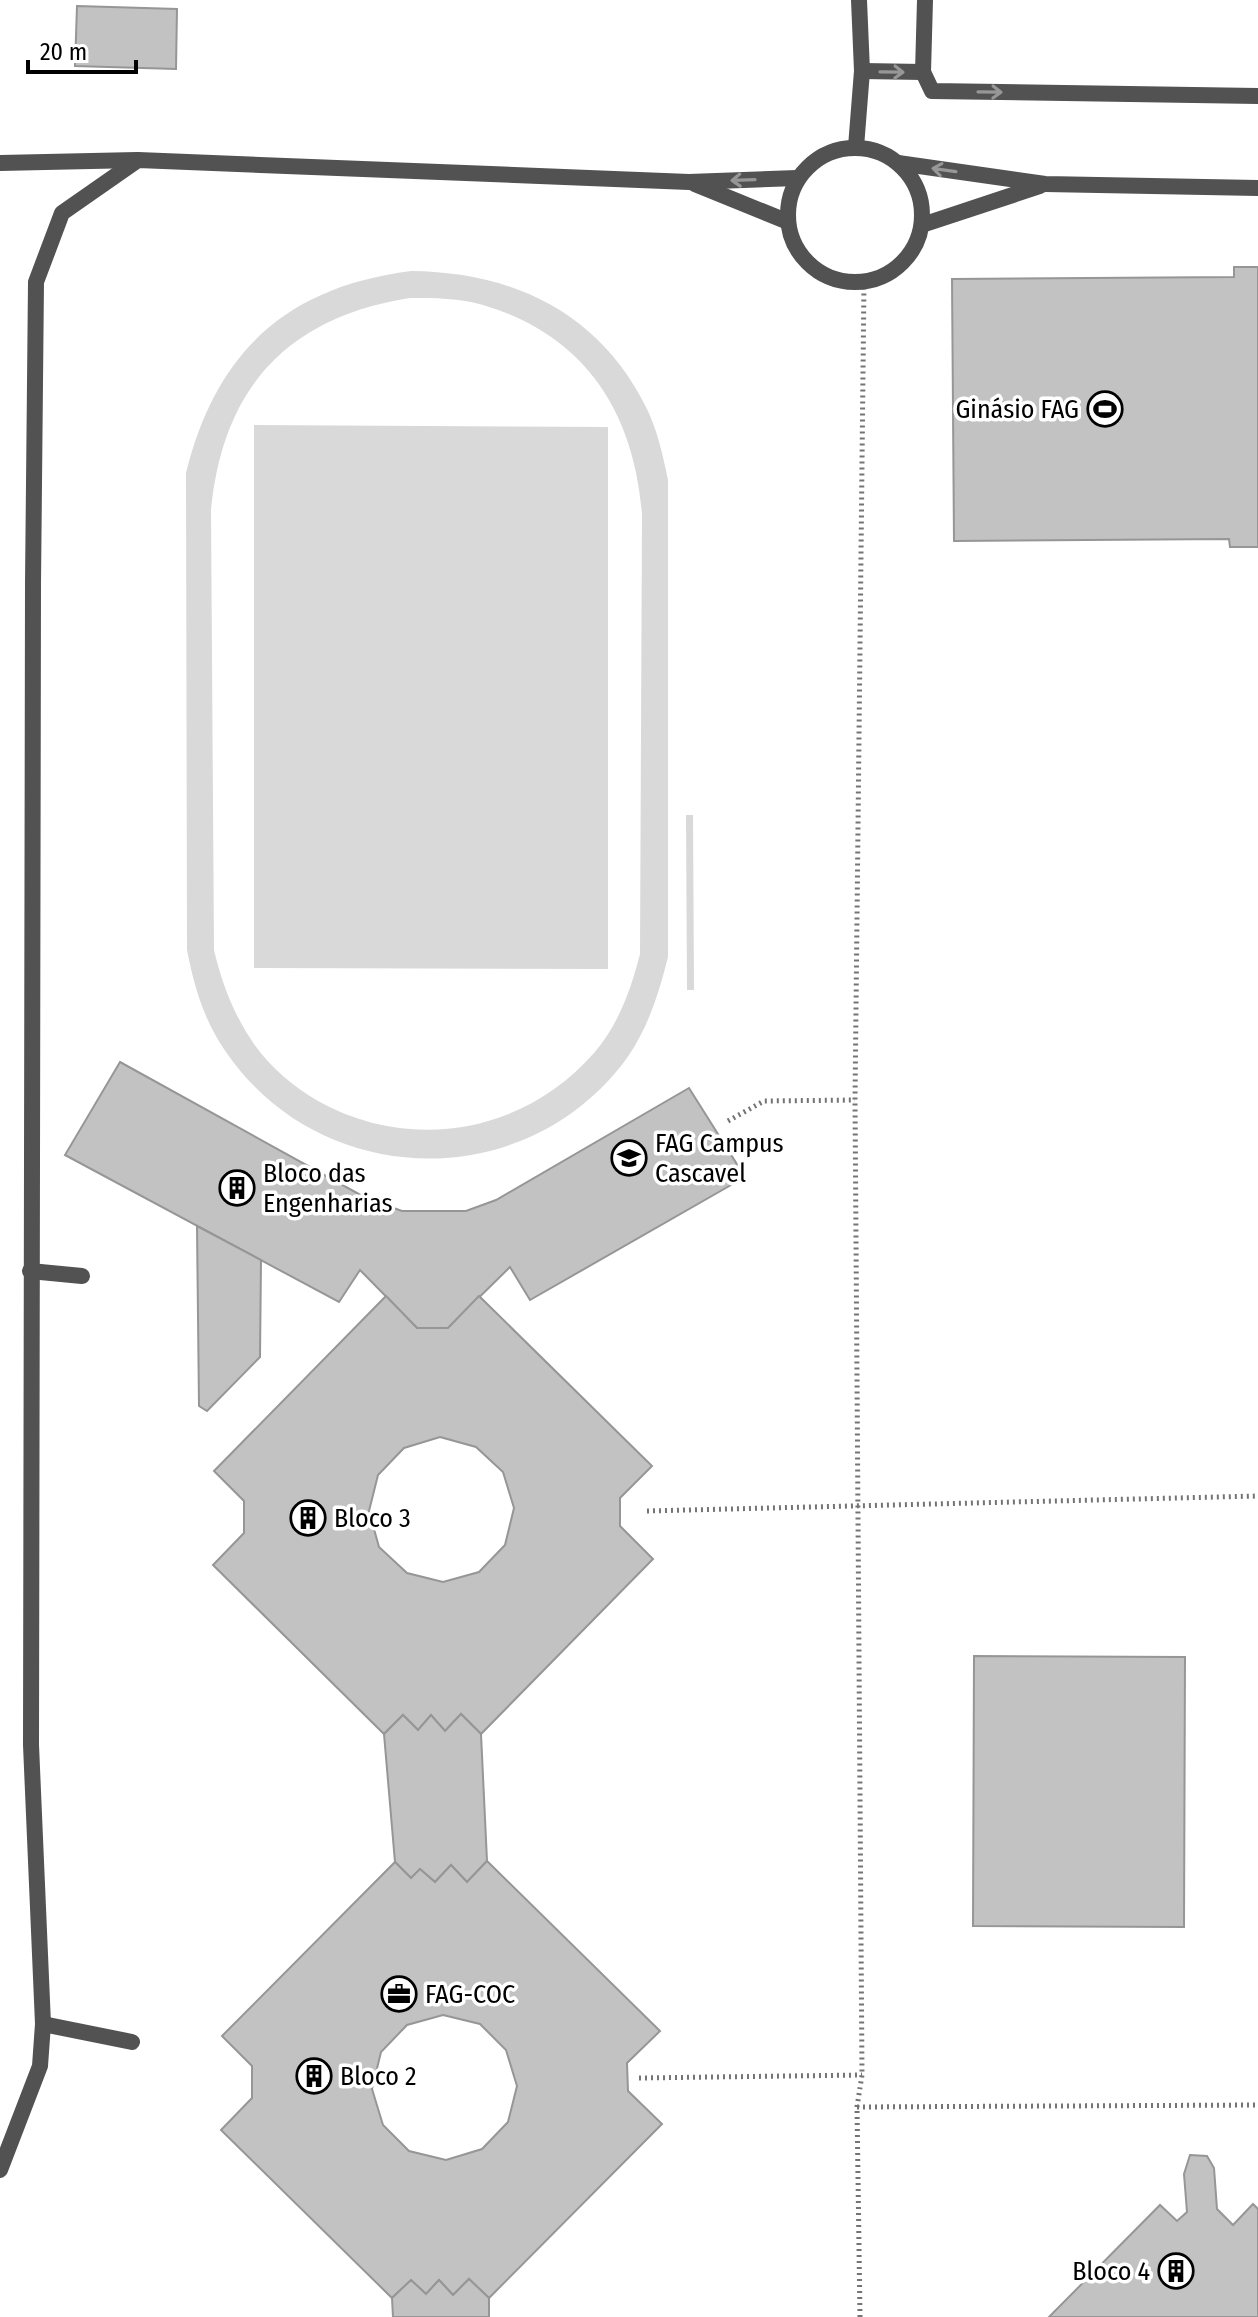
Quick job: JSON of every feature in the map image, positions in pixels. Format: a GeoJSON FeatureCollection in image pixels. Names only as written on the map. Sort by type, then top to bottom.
{"type":"FeatureCollection","features":[{"type":"Feature","properties":{"kind":"lane"},"geometry":{"type":"LineString","coordinates":[[856,147],[862,71],[859,0]]}},
{"type":"Feature","properties":{"kind":"lane"},"geometry":{"type":"LineString","coordinates":[[925,0],[923,72],[932,91],[1258,96]]}},
{"type":"Feature","properties":{"kind":"lane"},"geometry":{"type":"LineString","coordinates":[[862,71],[923,72]]}},
{"type":"Feature","properties":{"kind":"lane"},"geometry":{"type":"LineString","coordinates":[[856,147],[878,152],[898,163],[914,181],[922,202],[922,225],[916,245],[903,263],[885,276],[864,282],[842,282],[822,274],[804,261],[792,242],[786,221],[788,200],[797,178],[812,162],[833,150],[856,147]]}},
{"type":"Feature","properties":{"kind":"lane"},"geometry":{"type":"LineString","coordinates":[[0,163],[138,160],[689,182],[797,178]]}},
{"type":"Feature","properties":{"kind":"lane"},"geometry":{"type":"LineString","coordinates":[[0,2170],[40,2066],[43,2024],[31,1745],[30,1271],[36,282],[62,213],[138,160]]}},
{"type":"Feature","properties":{"kind":"lane"},"geometry":{"type":"LineString","coordinates":[[898,163],[1045,184],[1258,188]]}},
{"type":"Feature","properties":{"kind":"lane"},"geometry":{"type":"LineString","coordinates":[[689,182],[786,221]]}},
{"type":"Feature","properties":{"kind":"lane"},"geometry":{"type":"LineString","coordinates":[[922,225],[1045,184]]}},
{"type":"Feature","properties":{"kind":"lane"},"geometry":{"type":"LineString","coordinates":[[30,1271],[82,1276]]}},
{"type":"Feature","properties":{"kind":"lane"},"geometry":{"type":"LineString","coordinates":[[43,2024],[132,2042]]}},
{"type":"Feature","properties":{"kind":"path"},"geometry":{"type":"LineString","coordinates":[[860,2317],[857,2107],[862,2075],[855,1100],[864,282]]}},
{"type":"Feature","properties":{"kind":"path"},"geometry":{"type":"LineString","coordinates":[[728,1121],[764,1101],[855,1100]]}},
{"type":"Feature","properties":{"kind":"path"},"geometry":{"type":"LineString","coordinates":[[647,1511],[1258,1496]]}},
{"type":"Feature","properties":{"kind":"path"},"geometry":{"type":"LineString","coordinates":[[639,2078],[862,2075]]}},
{"type":"Feature","properties":{"kind":"path"},"geometry":{"type":"LineString","coordinates":[[857,2107],[1258,2105]]}},
{"type":"Feature","properties":{"kind":"shaded area"},"geometry":{"type":"Polygon","coordinates":[[[411,271],[485,279],[550,304],[579,323],[605,347],[628,376],[647,409],[668,480],[668,957],[665,970],[652,1010],[634,1047],[585,1103],[536,1134],[481,1153],[425,1158],[368,1151],[315,1131],[266,1098],[226,1052],[212,1028],[197,990],[187,950],[186,473],[199,430],[216,393],[237,360],[263,333],[293,310],[327,292],[367,279],[411,271]],[[410,298],[367,308],[329,322],[297,341],[269,365],[247,394],[230,428],[218,466],[211,510],[214,950],[240,1022],[267,1061],[283,1076],[318,1101],[354,1117],[391,1127],[428,1130],[465,1126],[500,1117],[534,1102],[566,1080],[594,1053],[617,1018],[628,993],[640,954],[642,514],[637,477],[615,411],[598,382],[576,357],[550,336],[519,318],[483,305],[447,299],[410,298]]]}},
{"type":"Feature","properties":{"kind":"shaded area"},"geometry":{"type":"Polygon","coordinates":[[[254,425],[608,427],[608,969],[254,968],[254,425]]]}},
{"type":"Feature","properties":{"kind":"shaded area"},"geometry":{"type":"Polygon","coordinates":[[[686,815],[693,815],[694,990],[687,990],[686,815]]]}},
{"type":"Feature","properties":{"kind":"building"},"geometry":{"type":"Polygon","coordinates":[[[77,6],[177,9],[176,69],[75,66],[77,6]]]}},
{"type":"Feature","properties":{"kind":"building","name":"Ginásio FAG"},"geometry":{"type":"Polygon","coordinates":[[[1234,267],[1258,267],[1258,547],[1230,547],[1229,539],[954,541],[952,279],[1234,277],[1234,267]]]}},
{"type":"Feature","properties":{"kind":"building","name":"Bloco das Engenharias"},"geometry":{"type":"Polygon","coordinates":[[[120,1062],[366,1198],[402,1211],[466,1211],[496,1200],[689,1088],[745,1177],[530,1300],[510,1267],[448,1328],[417,1328],[360,1270],[339,1302],[65,1155],[120,1062]]]}},
{"type":"Feature","properties":{"kind":"building"},"geometry":{"type":"Polygon","coordinates":[[[197,1226],[261,1260],[260,1357],[207,1411],[199,1406],[197,1226]]]}},
{"type":"Feature","properties":{"kind":"building","name":"Bloco 3"},"geometry":{"type":"Polygon","coordinates":[[[386,1296],[417,1328],[448,1328],[479,1296],[652,1466],[620,1498],[620,1526],[653,1559],[481,1734],[461,1714],[445,1731],[431,1715],[418,1730],[403,1715],[384,1734],[213,1565],[244,1533],[244,1501],[214,1471],[386,1296]],[[440,1437],[404,1448],[378,1475],[369,1511],[379,1547],[407,1573],[443,1582],[479,1572],[505,1545],[514,1508],[503,1472],[476,1447],[440,1437]]]}},
{"type":"Feature","properties":{"kind":"building"},"geometry":{"type":"Polygon","coordinates":[[[974,1656],[1185,1657],[1184,1927],[973,1926],[974,1656]]]}},
{"type":"Feature","properties":{"kind":"building"},"geometry":{"type":"Polygon","coordinates":[[[461,1714],[481,1734],[487,1861],[467,1882],[451,1865],[435,1882],[420,1869],[411,1878],[395,1862],[384,1734],[403,1715],[418,1730],[431,1715],[445,1731],[461,1714]]]}},
{"type":"Feature","properties":{"kind":"building","name":"Bloco 2"},"geometry":{"type":"Polygon","coordinates":[[[487,1861],[660,2031],[627,2063],[628,2091],[662,2124],[489,2298],[469,2279],[453,2295],[439,2280],[426,2294],[411,2280],[392,2298],[221,2130],[252,2098],[252,2066],[222,2036],[395,1862],[411,1878],[420,1869],[435,1882],[451,1865],[467,1882],[487,1861]],[[443,2015],[407,2025],[381,2052],[372,2089],[383,2125],[409,2151],[446,2160],[482,2149],[508,2122],[517,2086],[506,2050],[480,2024],[443,2015]]]}},
{"type":"Feature","properties":{"kind":"building","name":"Bloco 4"},"geometry":{"type":"Polygon","coordinates":[[[1190,2155],[1207,2156],[1214,2168],[1217,2209],[1233,2225],[1253,2204],[1258,2209],[1258,2317],[1049,2317],[1160,2205],[1177,2221],[1187,2212],[1184,2174],[1190,2155]]]}},
{"type":"Feature","properties":{"kind":"building"},"geometry":{"type":"Polygon","coordinates":[[[469,2279],[489,2298],[489,2317],[393,2317],[392,2298],[411,2280],[426,2294],[439,2280],[453,2295],[469,2279]]]}},
{"type":"Feature","properties":{"kind":"place","name":"Ginásio FAG"},"geometry":{"type":"Point","coordinates":[1105,409]}},
{"type":"Feature","properties":{"kind":"place","name":"FAG Campus Cascavel"},"geometry":{"type":"Point","coordinates":[629,1158]}},
{"type":"Feature","properties":{"kind":"place","name":"Bloco das Engenharias"},"geometry":{"type":"Point","coordinates":[237,1188]}},
{"type":"Feature","properties":{"kind":"place","name":"Bloco 3"},"geometry":{"type":"Point","coordinates":[308,1518]}},
{"type":"Feature","properties":{"kind":"place","name":"FAG-COC"},"geometry":{"type":"Point","coordinates":[399,1994]}},
{"type":"Feature","properties":{"kind":"place","name":"Bloco 2"},"geometry":{"type":"Point","coordinates":[314,2076]}},
{"type":"Feature","properties":{"kind":"place","name":"Bloco 4"},"geometry":{"type":"Point","coordinates":[1176,2271]}}]}
